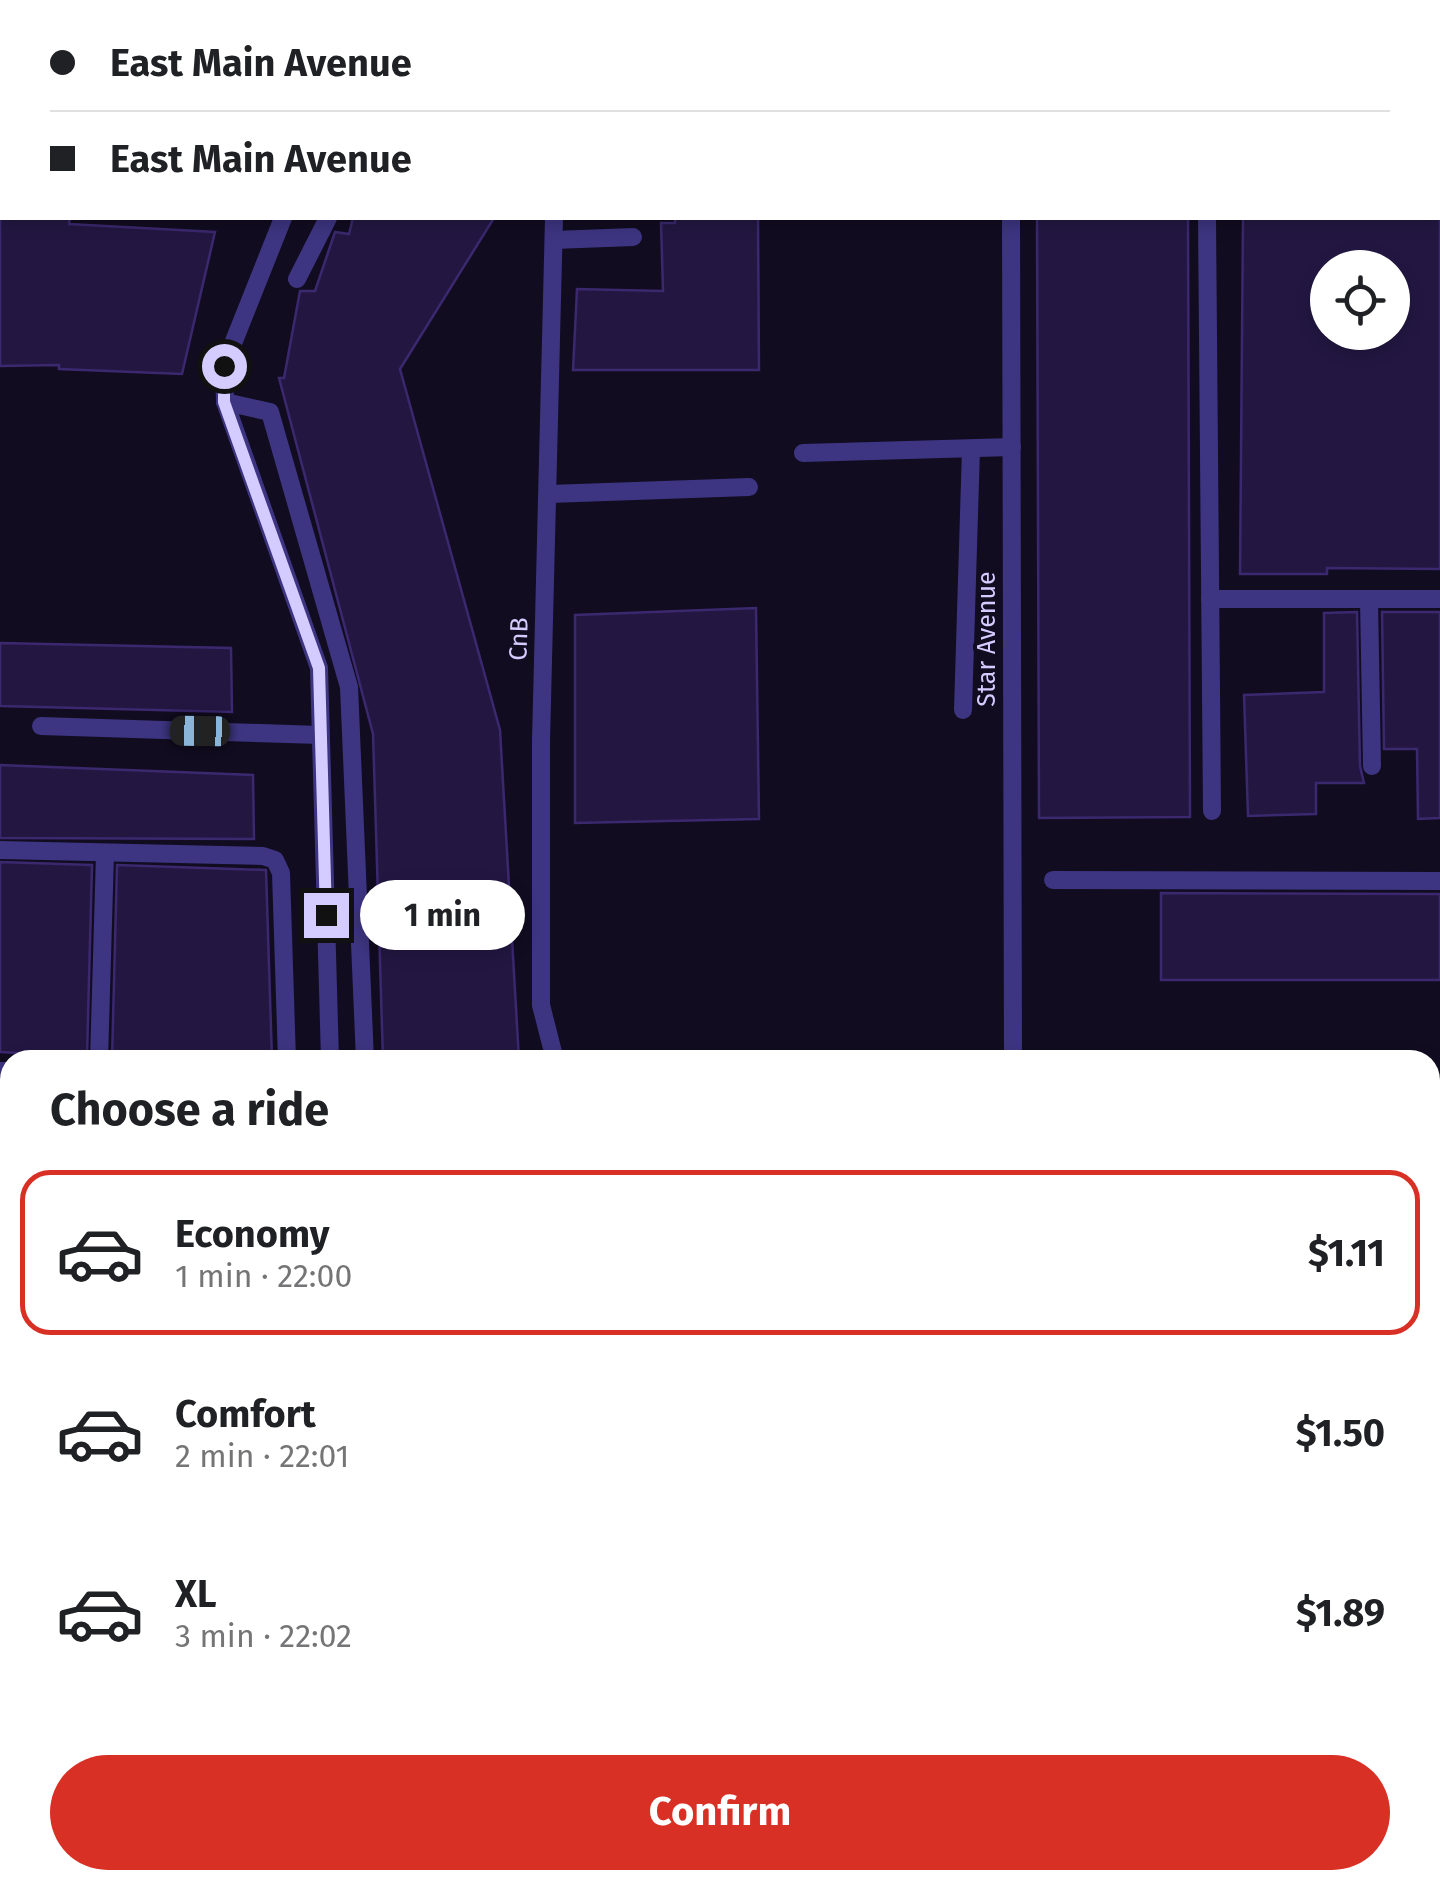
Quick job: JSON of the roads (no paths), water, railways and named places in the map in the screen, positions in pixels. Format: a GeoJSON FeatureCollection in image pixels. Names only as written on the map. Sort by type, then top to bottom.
{"type":"FeatureCollection","features":[{"type":"Feature","properties":{"kind":"street"},"geometry":{"type":"LineString","coordinates":[[281,220],[224,366],[224,402],[319,668],[330,1050]]}},
{"type":"Feature","properties":{"kind":"street"},"geometry":{"type":"LineString","coordinates":[[297,278],[327,220]]}},
{"type":"Feature","properties":{"kind":"street","name":"CnB"},"geometry":{"type":"LineString","coordinates":[[553,1050],[542,1005],[541,741],[554,220]]}},
{"type":"Feature","properties":{"kind":"street","name":"Star Avenue"},"geometry":{"type":"LineString","coordinates":[[1012,220],[1013,1050]]}},
{"type":"Feature","properties":{"kind":"street"},"geometry":{"type":"LineString","coordinates":[[1207,220],[1212,810]]}},
{"type":"Feature","properties":{"kind":"street"},"geometry":{"type":"LineString","coordinates":[[554,240],[634,237]]}},
{"type":"Feature","properties":{"kind":"street"},"geometry":{"type":"LineString","coordinates":[[224,402],[270,412],[349,687],[365,1050]]}},
{"type":"Feature","properties":{"kind":"street"},"geometry":{"type":"LineString","coordinates":[[803,454],[1012,447]]}},
{"type":"Feature","properties":{"kind":"street"},"geometry":{"type":"LineString","coordinates":[[963,710],[970,448]]}},
{"type":"Feature","properties":{"kind":"street"},"geometry":{"type":"LineString","coordinates":[[549,494],[749,487]]}},
{"type":"Feature","properties":{"kind":"street"},"geometry":{"type":"LineString","coordinates":[[1210,599],[1440,599]]}},
{"type":"Feature","properties":{"kind":"street"},"geometry":{"type":"LineString","coordinates":[[1369,600],[1372,766]]}},
{"type":"Feature","properties":{"kind":"street"},"geometry":{"type":"LineString","coordinates":[[41,726],[320,734]]}},
{"type":"Feature","properties":{"kind":"street"},"geometry":{"type":"LineString","coordinates":[[0,850],[262,856],[275,860],[281,873],[287,1050]]}},
{"type":"Feature","properties":{"kind":"street"},"geometry":{"type":"LineString","coordinates":[[99,1050],[105,854]]}},
{"type":"Feature","properties":{"kind":"street"},"geometry":{"type":"LineString","coordinates":[[1054,880],[1440,880]]}}]}
